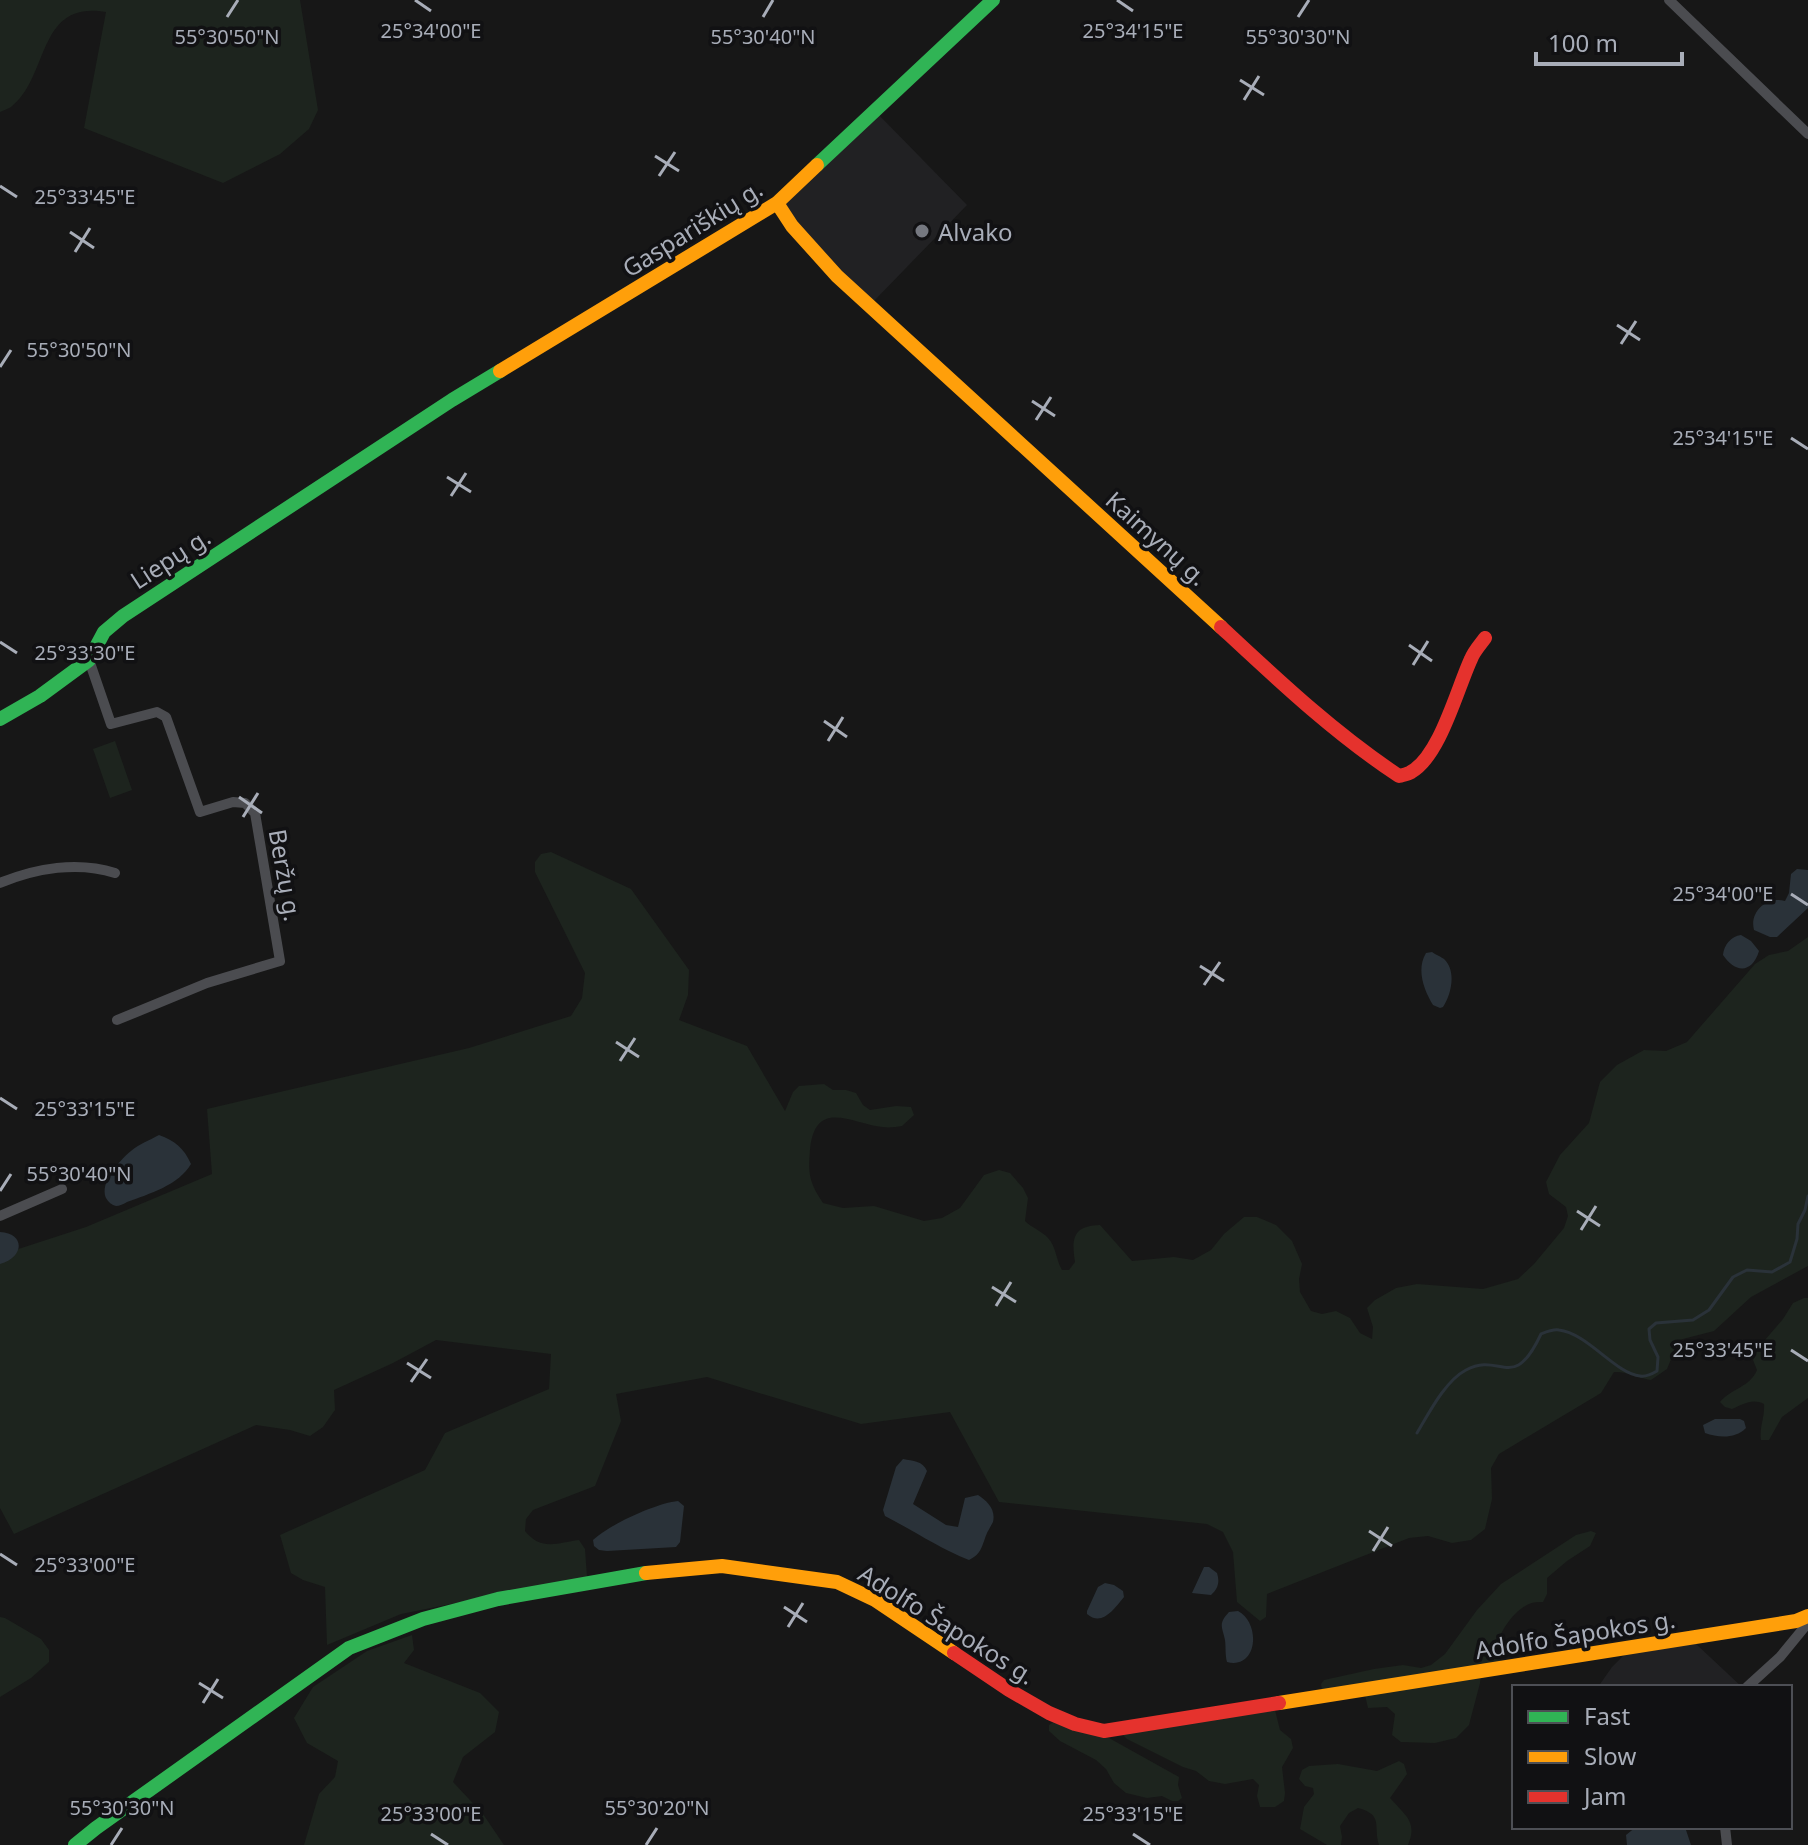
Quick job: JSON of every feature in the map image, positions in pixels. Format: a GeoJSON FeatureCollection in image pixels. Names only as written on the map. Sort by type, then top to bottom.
{"type":"FeatureCollection","features":[{"type":"Feature","properties":{"kind":"street","name":"Gaspariškių g."},"geometry":{"type":"LineString","coordinates":[[378,448],[777,203],[993,0]]}},
{"type":"Feature","properties":{"kind":"street"},"geometry":{"type":"LineString","coordinates":[[1669,0],[1808,134]]}},
{"type":"Feature","properties":{"kind":"street","name":"Kaimynų g."},"geometry":{"type":"LineString","coordinates":[[777,203],[792,226],[837,276],[1317,715],[1364,753],[1399,776],[1405,777],[1416,770],[1430,751],[1449,717],[1472,654],[1485,638]]}},
{"type":"Feature","properties":{"kind":"street","name":"Liepų g."},"geometry":{"type":"LineString","coordinates":[[0,719],[40,696],[89,660],[104,632],[123,616],[378,448]]}},
{"type":"Feature","properties":{"kind":"street","name":"Beržų g."},"geometry":{"type":"LineString","coordinates":[[89,660],[111,724],[157,712],[166,717],[200,812],[233,802],[245,803],[255,813],[280,961],[207,983],[117,1020]]}},
{"type":"Feature","properties":{"kind":"street"},"geometry":{"type":"LineString","coordinates":[[0,883],[21,874],[67,866],[99,867],[115,873]]}},
{"type":"Feature","properties":{"kind":"street"},"geometry":{"type":"LineString","coordinates":[[0,1216],[62,1189]]}},
{"type":"Feature","properties":{"kind":"street","name":"Adolfo Šapokos g."},"geometry":{"type":"LineString","coordinates":[[75,1845],[349,1648],[423,1619],[498,1599],[631,1574],[722,1566],[837,1582],[875,1600],[1009,1690],[1049,1713],[1104,1731],[1796,1621],[1808,1616]]}},
{"type":"Feature","properties":{"kind":"street"},"geometry":{"type":"LineString","coordinates":[[1749,1685],[1780,1657],[1808,1623]]}},
{"type":"Feature","properties":{"kind":"shaded area"},"geometry":{"type":"Polygon","coordinates":[[[0,0],[300,0],[318,110],[309,129],[280,154],[223,183],[84,128],[106,12],[83,11],[67,18],[55,29],[23,94],[11,107],[0,112],[0,0]]]}},
{"type":"Feature","properties":{"kind":"shaded area"},"geometry":{"type":"Polygon","coordinates":[[[876,112],[967,205],[873,302],[835,266],[785,208],[786,197],[876,112]]]}},
{"type":"Feature","properties":{"kind":"shaded area"},"geometry":{"type":"Polygon","coordinates":[[[115,741],[132,790],[110,798],[93,749],[115,741]]]}},
{"type":"Feature","properties":{"kind":"shaded area"},"geometry":{"type":"Polygon","coordinates":[[[551,852],[631,889],[689,970],[688,995],[679,1020],[747,1046],[785,1111],[799,1086],[824,1084],[833,1090],[856,1093],[870,1110],[911,1107],[914,1115],[902,1126],[883,1127],[837,1118],[819,1124],[813,1134],[809,1165],[810,1178],[823,1203],[843,1208],[874,1206],[924,1221],[942,1218],[960,1208],[984,1175],[999,1170],[1010,1173],[1028,1198],[1025,1221],[1051,1241],[1062,1270],[1069,1270],[1075,1262],[1076,1234],[1091,1226],[1100,1225],[1132,1261],[1174,1257],[1193,1260],[1211,1250],[1244,1217],[1257,1217],[1276,1225],[1292,1241],[1302,1264],[1300,1292],[1311,1311],[1322,1314],[1336,1311],[1350,1318],[1360,1333],[1372,1339],[1373,1327],[1367,1308],[1396,1288],[1417,1284],[1483,1289],[1518,1279],[1564,1228],[1568,1216],[1566,1207],[1549,1194],[1546,1182],[1560,1155],[1589,1123],[1600,1082],[1617,1065],[1644,1050],[1666,1051],[1687,1042],[1755,964],[1769,955],[1788,951],[1808,937],[1808,1266],[1751,1297],[1714,1331],[1679,1340],[1667,1369],[1651,1380],[1614,1372],[1601,1393],[1499,1454],[1491,1468],[1492,1499],[1485,1529],[1471,1540],[1452,1543],[1428,1536],[1409,1538],[1267,1594],[1266,1617],[1260,1621],[1237,1602],[1233,1552],[1223,1532],[1207,1524],[999,1502],[950,1412],[861,1424],[707,1377],[616,1394],[621,1421],[595,1486],[533,1510],[526,1519],[525,1531],[537,1541],[550,1544],[579,1540],[585,1549],[587,1577],[401,1614],[327,1645],[325,1587],[291,1573],[280,1535],[425,1470],[445,1433],[549,1389],[551,1354],[436,1340],[334,1390],[335,1410],[323,1427],[310,1436],[256,1425],[14,1534],[0,1508],[0,1255],[86,1227],[212,1174],[207,1109],[469,1048],[571,1016],[582,998],[585,973],[535,872],[535,862],[541,854],[551,852]]]}},
{"type":"Feature","properties":{"kind":"shaded area"},"geometry":{"type":"Polygon","coordinates":[[[1797,869],[1808,870],[1808,908],[1777,937],[1754,930],[1754,917],[1761,906],[1772,901],[1785,901],[1791,874],[1797,869]]]}},
{"type":"Feature","properties":{"kind":"shaded area"},"geometry":{"type":"Polygon","coordinates":[[[1741,935],[1759,951],[1752,964],[1738,968],[1723,955],[1729,942],[1741,935]]]}},
{"type":"Feature","properties":{"kind":"shaded area"},"geometry":{"type":"Polygon","coordinates":[[[1432,952],[1444,959],[1452,976],[1448,996],[1440,1008],[1433,1005],[1422,980],[1423,960],[1426,953],[1432,952]]]}},
{"type":"Feature","properties":{"kind":"shaded area"},"geometry":{"type":"Polygon","coordinates":[[[159,1135],[178,1146],[191,1164],[179,1178],[163,1188],[120,1205],[112,1204],[107,1199],[105,1186],[112,1172],[134,1149],[159,1135]]]}},
{"type":"Feature","properties":{"kind":"shaded area"},"geometry":{"type":"Polygon","coordinates":[[[0,1232],[14,1236],[19,1246],[14,1256],[0,1264],[0,1232]]]}},
{"type":"Feature","properties":{"kind":"shaded area"},"geometry":{"type":"Polygon","coordinates":[[[1808,1298],[1808,1398],[1782,1417],[1769,1440],[1761,1440],[1764,1404],[1752,1402],[1732,1409],[1720,1402],[1754,1376],[1757,1370],[1753,1360],[1758,1348],[1793,1303],[1808,1298]]]}},
{"type":"Feature","properties":{"kind":"shaded area"},"geometry":{"type":"Polygon","coordinates":[[[1715,1419],[1740,1419],[1746,1428],[1727,1436],[1705,1433],[1703,1425],[1715,1419]]]}},
{"type":"Feature","properties":{"kind":"shaded area"},"geometry":{"type":"Polygon","coordinates":[[[903,1459],[920,1463],[927,1471],[913,1504],[946,1525],[958,1527],[965,1498],[978,1495],[990,1506],[993,1522],[981,1549],[973,1558],[969,1560],[937,1545],[885,1516],[883,1510],[896,1467],[903,1459]]]}},
{"type":"Feature","properties":{"kind":"shaded area"},"geometry":{"type":"Polygon","coordinates":[[[678,1501],[684,1506],[680,1542],[676,1547],[607,1551],[594,1546],[593,1540],[621,1522],[646,1510],[678,1501]]]}},
{"type":"Feature","properties":{"kind":"shaded area"},"geometry":{"type":"Polygon","coordinates":[[[1591,1531],[1596,1533],[1590,1546],[1547,1578],[1547,1594],[1543,1602],[1523,1607],[1506,1625],[1495,1654],[1504,1664],[1482,1666],[1469,1725],[1456,1738],[1435,1743],[1401,1742],[1392,1735],[1395,1714],[1387,1707],[1368,1708],[1363,1687],[1322,1690],[1324,1680],[1374,1669],[1431,1665],[1445,1654],[1477,1610],[1501,1584],[1576,1535],[1591,1531]]]}},
{"type":"Feature","properties":{"kind":"shaded area"},"geometry":{"type":"Polygon","coordinates":[[[1204,1567],[1209,1567],[1218,1576],[1218,1585],[1211,1595],[1192,1593],[1204,1567]]]}},
{"type":"Feature","properties":{"kind":"shaded area"},"geometry":{"type":"Polygon","coordinates":[[[1105,1583],[1123,1591],[1124,1597],[1107,1615],[1098,1619],[1087,1614],[1087,1611],[1098,1587],[1105,1583]]]}},
{"type":"Feature","properties":{"kind":"shaded area"},"geometry":{"type":"Polygon","coordinates":[[[1238,1611],[1250,1625],[1253,1644],[1245,1659],[1237,1663],[1227,1662],[1222,1622],[1229,1612],[1238,1611]]]}},
{"type":"Feature","properties":{"kind":"shaded area"},"geometry":{"type":"Polygon","coordinates":[[[0,1617],[41,1639],[49,1650],[49,1662],[31,1678],[0,1697],[0,1617]]]}},
{"type":"Feature","properties":{"kind":"shaded area"},"geometry":{"type":"Polygon","coordinates":[[[412,1635],[414,1650],[404,1663],[480,1693],[499,1712],[495,1732],[463,1757],[453,1782],[483,1814],[504,1845],[304,1845],[319,1794],[335,1777],[338,1761],[307,1743],[294,1718],[313,1687],[367,1651],[412,1635]]]}},
{"type":"Feature","properties":{"kind":"shaded area"},"geometry":{"type":"Polygon","coordinates":[[[1695,1643],[1740,1685],[1599,1685],[1612,1667],[1633,1650],[1695,1643]]]}},
{"type":"Feature","properties":{"kind":"shaded area"},"geometry":{"type":"Polygon","coordinates":[[[1275,1710],[1280,1730],[1291,1739],[1293,1748],[1282,1767],[1284,1801],[1275,1807],[1260,1807],[1257,1796],[1259,1785],[1253,1779],[1225,1784],[1209,1781],[1196,1771],[1123,1735],[1125,1732],[1275,1710]]]}},
{"type":"Feature","properties":{"kind":"shaded area"},"geometry":{"type":"Polygon","coordinates":[[[1055,1721],[1109,1738],[1179,1777],[1182,1798],[1172,1801],[1162,1796],[1147,1798],[1126,1793],[1096,1760],[1060,1741],[1049,1731],[1049,1725],[1055,1721]]]}},
{"type":"Feature","properties":{"kind":"shaded area"},"geometry":{"type":"Polygon","coordinates":[[[1399,1761],[1404,1764],[1407,1774],[1390,1798],[1411,1825],[1408,1845],[1379,1845],[1374,1818],[1358,1808],[1349,1813],[1340,1826],[1341,1845],[1327,1845],[1300,1829],[1304,1807],[1314,1794],[1313,1788],[1305,1786],[1299,1779],[1302,1770],[1309,1766],[1338,1764],[1377,1771],[1399,1761]]]}},
{"type":"Feature","properties":{"kind":"shaded area"},"geometry":{"type":"Polygon","coordinates":[[[1634,1829],[1686,1829],[1691,1845],[1627,1845],[1626,1835],[1634,1829]]]}},
{"type":"Feature","properties":{"kind":"waterway"},"geometry":{"type":"LineString","coordinates":[[1417,1433],[1438,1398],[1458,1375],[1478,1365],[1514,1367],[1531,1352],[1541,1334],[1550,1331],[1559,1330],[1580,1338],[1631,1374],[1644,1376],[1657,1371],[1658,1357],[1650,1340],[1649,1329],[1656,1323],[1693,1320],[1709,1310],[1733,1277],[1747,1270],[1772,1272],[1790,1262],[1808,1196]]}},
{"type":"Feature","properties":{"kind":"traffic: fast"},"geometry":{"type":"LineString","coordinates":[[817,165],[993,0]]}},
{"type":"Feature","properties":{"kind":"traffic: fast"},"geometry":{"type":"LineString","coordinates":[[0,719],[40,696],[89,660],[104,632],[123,616],[500,371]]}},
{"type":"Feature","properties":{"kind":"traffic: fast"},"geometry":{"type":"LineString","coordinates":[[75,1845],[349,1648],[423,1619],[498,1599],[646,1573]]}},
{"type":"Feature","properties":{"kind":"traffic: slow"},"geometry":{"type":"LineString","coordinates":[[500,371],[777,203],[817,165]]}},
{"type":"Feature","properties":{"kind":"traffic: slow"},"geometry":{"type":"LineString","coordinates":[[777,203],[792,226],[837,276],[1221,627]]}},
{"type":"Feature","properties":{"kind":"traffic: slow"},"geometry":{"type":"LineString","coordinates":[[646,1573],[722,1566],[837,1582],[875,1600],[954,1653]]}},
{"type":"Feature","properties":{"kind":"traffic: slow"},"geometry":{"type":"LineString","coordinates":[[1279,1703],[1796,1621],[1808,1616]]}},
{"type":"Feature","properties":{"kind":"traffic: jam"},"geometry":{"type":"LineString","coordinates":[[1221,627],[1329,724],[1399,776],[1411,772],[1431,752],[1447,721],[1472,656],[1485,638]]}},
{"type":"Feature","properties":{"kind":"traffic: jam"},"geometry":{"type":"LineString","coordinates":[[954,1653],[1049,1713],[1104,1731],[1279,1703]]}},
{"type":"Feature","properties":{"kind":"place","name":"Alvako"},"geometry":{"type":"Point","coordinates":[922,231]}}]}
